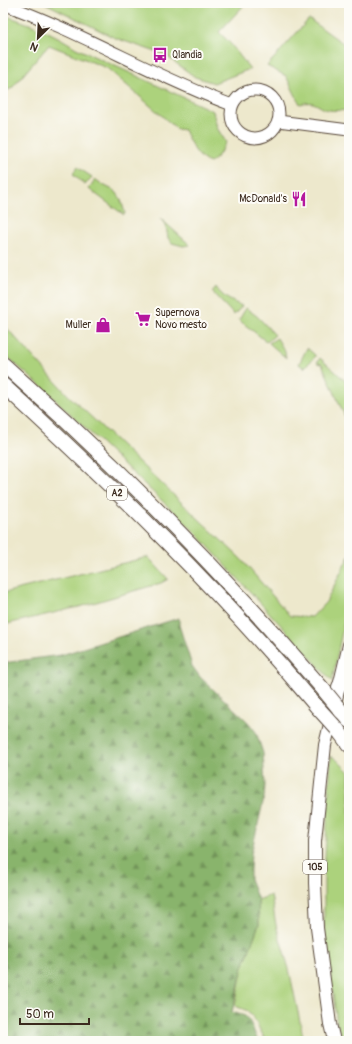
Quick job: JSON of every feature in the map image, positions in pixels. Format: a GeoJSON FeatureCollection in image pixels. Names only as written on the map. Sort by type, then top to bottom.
{"type":"FeatureCollection","features":[{"type":"Feature","properties":{"kind":"highway","name":"A2"},"geometry":{"type":"LineString","coordinates":[[3,364],[66,422],[171,524],[242,598],[345,716]]}},
{"type":"Feature","properties":{"kind":"highway","name":"A2"},"geometry":{"type":"LineString","coordinates":[[3,385],[161,535],[278,661],[349,745]]}},
{"type":"Feature","properties":{"kind":"highway"},"geometry":{"type":"LineString","coordinates":[[339,687],[349,669]]}},
{"type":"Feature","properties":{"kind":"main road"},"geometry":{"type":"LineString","coordinates":[[3,4],[75,33],[173,81],[232,105]]}},
{"type":"Feature","properties":{"kind":"main road"},"geometry":{"type":"LineString","coordinates":[[250,90],[266,92],[273,98],[277,105],[279,113],[278,121],[268,134],[253,138],[245,136],[238,132],[234,126],[230,112],[232,105],[236,98],[242,93],[250,90]]}},
{"type":"Feature","properties":{"kind":"main road"},"geometry":{"type":"LineString","coordinates":[[278,121],[349,130]]}},
{"type":"Feature","properties":{"kind":"main road","name":"105"},"geometry":{"type":"LineString","coordinates":[[334,1041],[330,1024],[317,928],[315,848],[320,783],[325,745],[349,645]]}},
{"type":"Feature","properties":{"kind":"green space"},"geometry":{"type":"Polygon","coordinates":[[[45,3],[246,3],[219,32],[230,43],[250,69],[214,83],[195,77],[165,55],[115,38],[45,3]]]}},
{"type":"Feature","properties":{"kind":"green space"},"geometry":{"type":"Polygon","coordinates":[[[3,15],[41,29],[76,48],[213,111],[217,128],[226,142],[218,156],[210,163],[201,158],[194,150],[184,130],[177,129],[107,68],[49,45],[12,88],[3,90],[3,15]]]}},
{"type":"Feature","properties":{"kind":"green space"},"geometry":{"type":"Polygon","coordinates":[[[309,19],[344,44],[349,36],[349,111],[329,110],[313,103],[300,104],[286,76],[267,66],[309,19]]]}},
{"type":"Feature","properties":{"kind":"green space"},"geometry":{"type":"Polygon","coordinates":[[[77,167],[92,177],[85,185],[73,174],[77,167]]]}},
{"type":"Feature","properties":{"kind":"green space"},"geometry":{"type":"Polygon","coordinates":[[[95,179],[117,193],[121,200],[125,213],[124,215],[89,189],[95,179]]]}},
{"type":"Feature","properties":{"kind":"green space"},"geometry":{"type":"Polygon","coordinates":[[[160,218],[190,245],[183,246],[172,243],[168,238],[166,226],[160,218]]]}},
{"type":"Feature","properties":{"kind":"green space"},"geometry":{"type":"Polygon","coordinates":[[[216,287],[224,296],[242,306],[234,315],[212,292],[216,287]]]}},
{"type":"Feature","properties":{"kind":"green space"},"geometry":{"type":"Polygon","coordinates":[[[246,308],[258,317],[275,335],[267,342],[239,320],[246,308]]]}},
{"type":"Feature","properties":{"kind":"green space"},"geometry":{"type":"Polygon","coordinates":[[[3,324],[67,394],[241,559],[290,616],[312,617],[326,602],[349,556],[349,603],[332,681],[196,533],[42,387],[3,353],[3,324]]]}},
{"type":"Feature","properties":{"kind":"green space"},"geometry":{"type":"Polygon","coordinates":[[[277,338],[285,352],[286,358],[269,343],[277,338]]]}},
{"type":"Feature","properties":{"kind":"green space"},"geometry":{"type":"Polygon","coordinates":[[[307,348],[315,355],[315,357],[304,368],[299,364],[307,348]]]}},
{"type":"Feature","properties":{"kind":"green space"},"geometry":{"type":"Polygon","coordinates":[[[320,358],[349,384],[349,426],[322,364],[317,363],[320,358]]]}},
{"type":"Feature","properties":{"kind":"green space"},"geometry":{"type":"Polygon","coordinates":[[[148,557],[168,579],[161,583],[83,606],[3,625],[3,593],[148,557]]]}},
{"type":"Feature","properties":{"kind":"green space"},"geometry":{"type":"Polygon","coordinates":[[[179,618],[179,625],[192,666],[200,677],[248,722],[256,732],[263,753],[265,785],[264,798],[251,854],[250,870],[250,880],[258,900],[259,924],[243,967],[232,1012],[245,1016],[250,1022],[258,1041],[3,1041],[3,663],[61,655],[179,618]]]}},
{"type":"Feature","properties":{"kind":"green space"},"geometry":{"type":"Polygon","coordinates":[[[331,756],[349,772],[349,1041],[341,1041],[337,1024],[324,925],[324,872],[331,756]]]}},
{"type":"Feature","properties":{"kind":"green space"},"geometry":{"type":"Polygon","coordinates":[[[271,895],[276,925],[289,969],[304,1041],[266,1041],[253,1017],[248,1011],[235,1006],[243,967],[259,924],[258,900],[271,895]]]}},
{"type":"Feature","properties":{"kind":"place","name":"Qlandia"},"geometry":{"type":"Point","coordinates":[160,55]}},
{"type":"Feature","properties":{"kind":"place","name":"McDonald's"},"geometry":{"type":"Point","coordinates":[299,199]}},
{"type":"Feature","properties":{"kind":"place","name":"Supernova Novo mesto"},"geometry":{"type":"Point","coordinates":[143,319]}},
{"type":"Feature","properties":{"kind":"place","name":"Muller"},"geometry":{"type":"Point","coordinates":[103,325]}}]}
